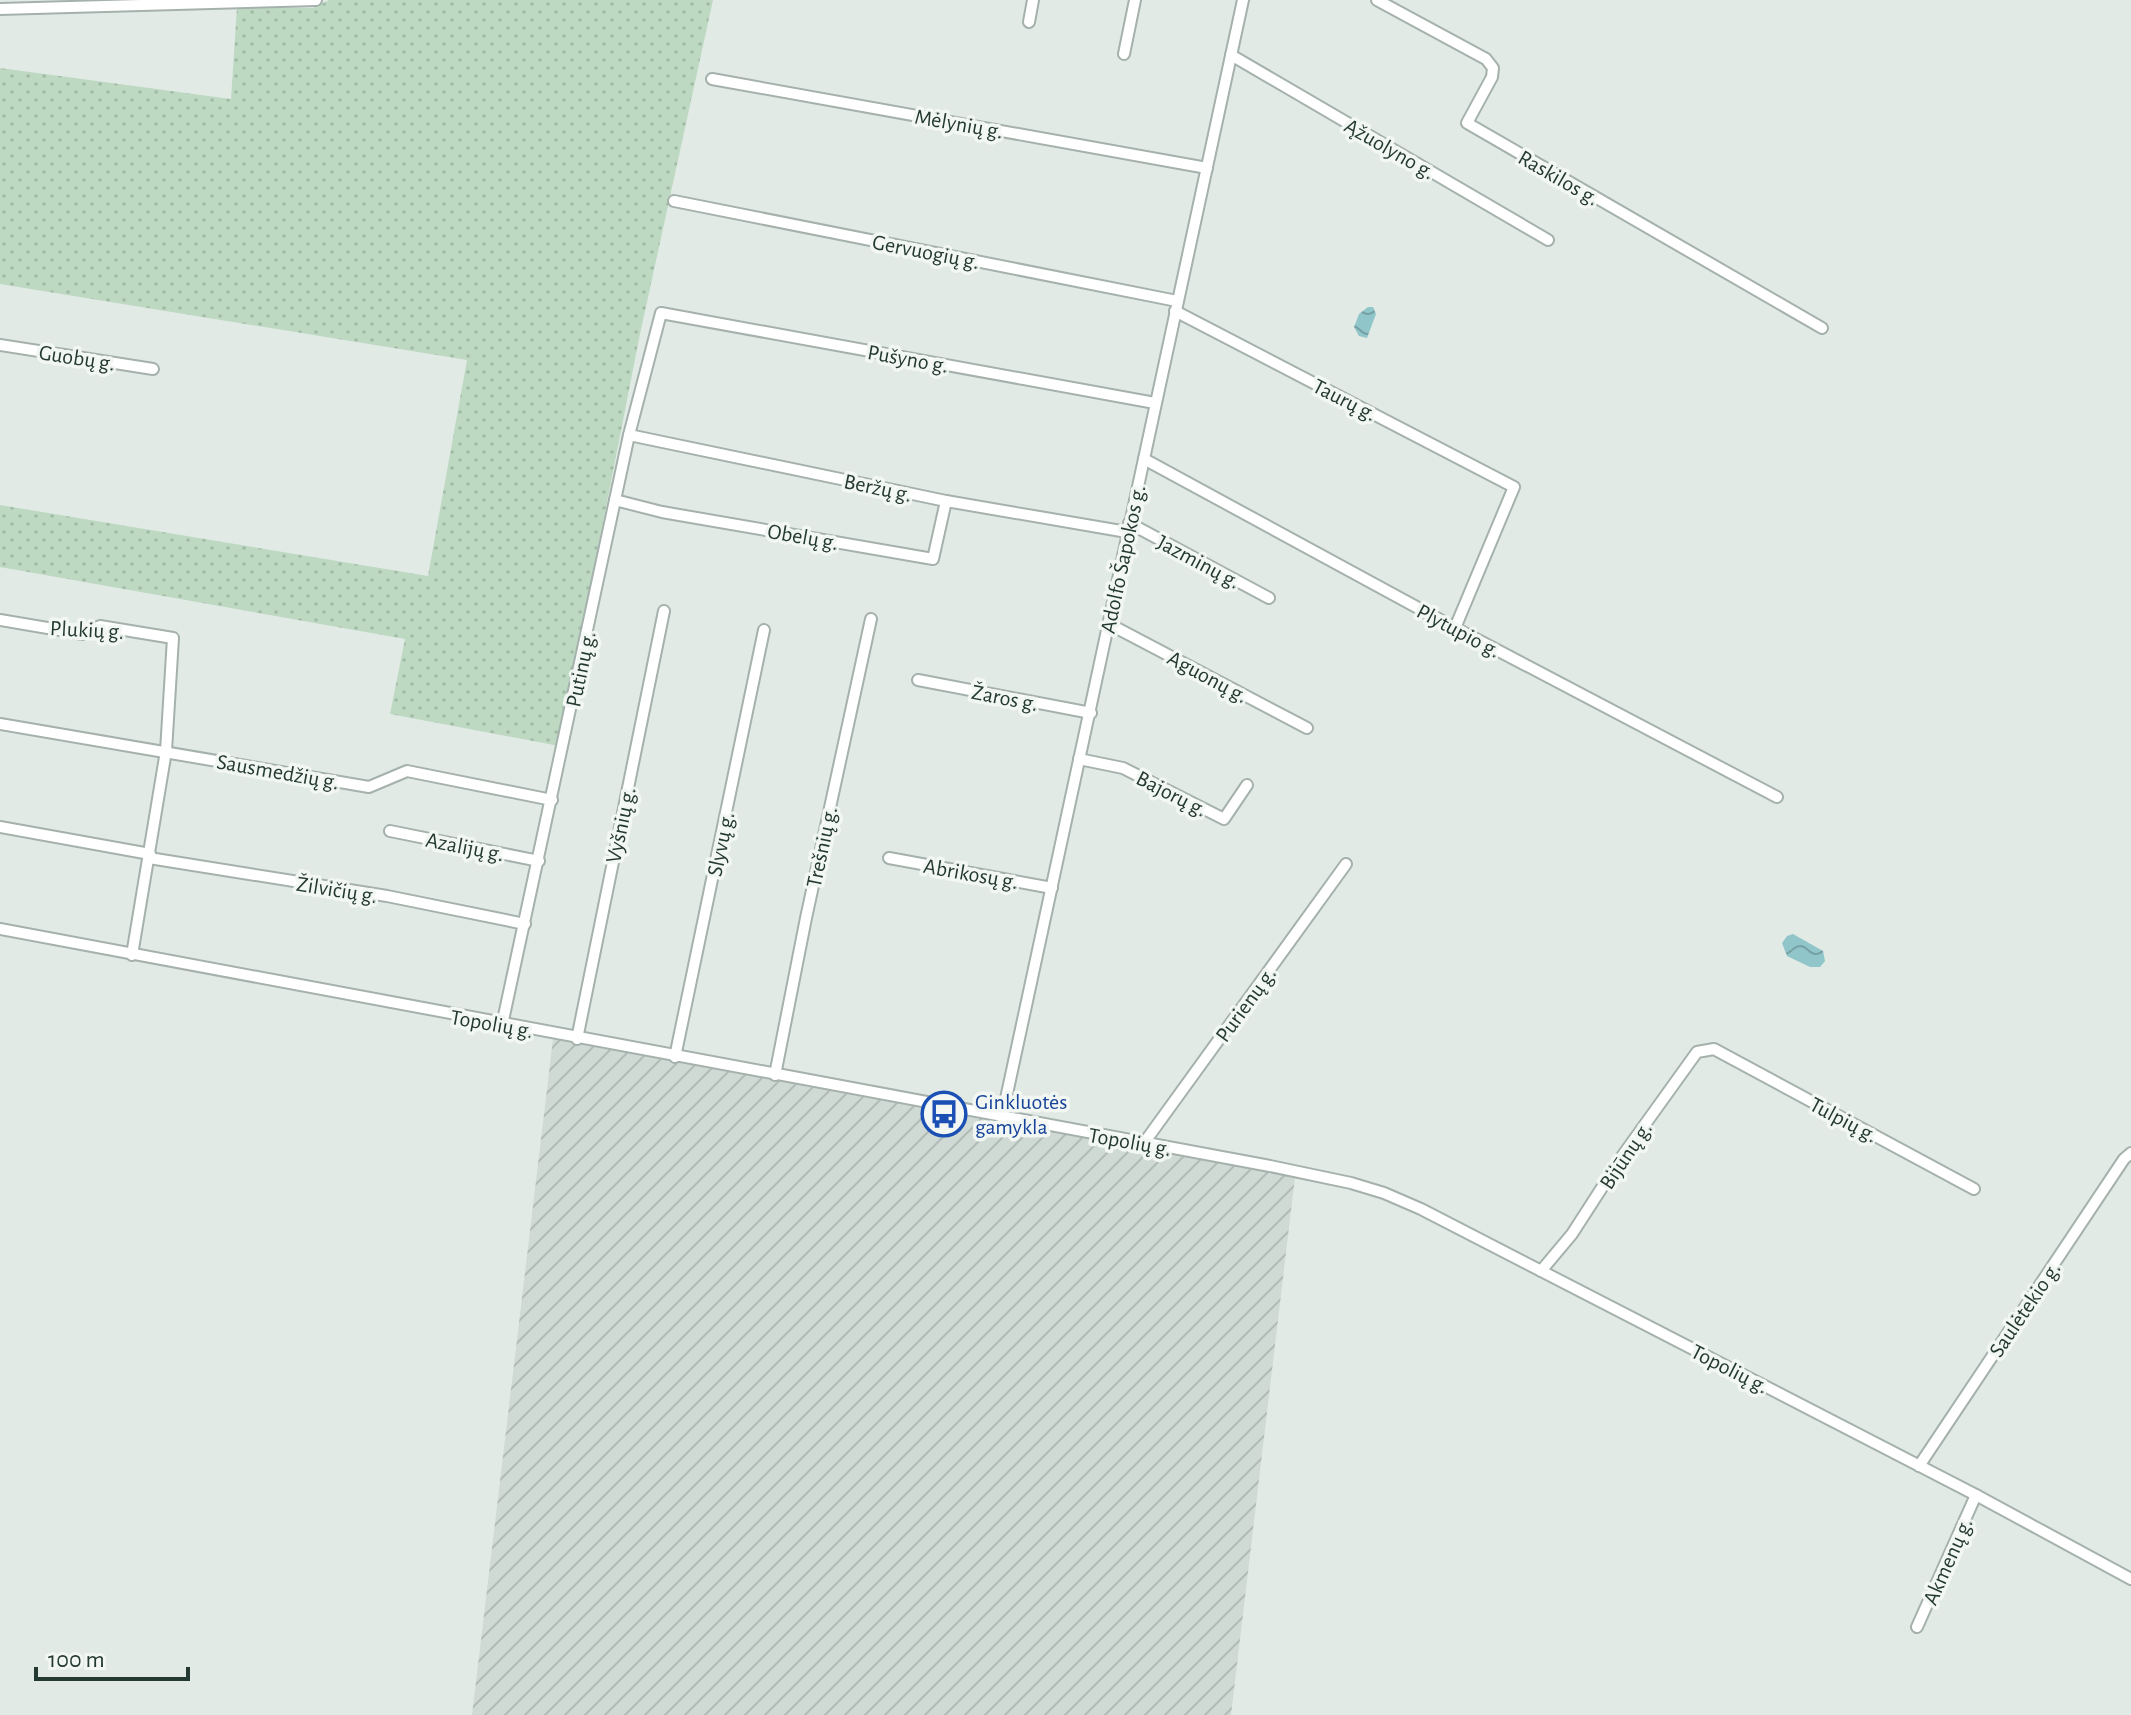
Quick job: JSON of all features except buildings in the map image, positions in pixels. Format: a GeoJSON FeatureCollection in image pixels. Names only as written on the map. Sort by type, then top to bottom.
{"type":"FeatureCollection","features":[{"type":"Feature","properties":{"kind":"street"},"geometry":{"type":"LineString","coordinates":[[1029,22],[1033,0]]}},
{"type":"Feature","properties":{"kind":"street"},"geometry":{"type":"LineString","coordinates":[[1124,54],[1135,0]]}},
{"type":"Feature","properties":{"kind":"street","name":"Adolfo Šapokos g."},"geometry":{"type":"LineString","coordinates":[[1002,1117],[1243,0]]}},
{"type":"Feature","properties":{"kind":"street","name":"Raskilos g."},"geometry":{"type":"LineString","coordinates":[[1377,0],[1486,59],[1493,68],[1492,77],[1467,123],[1822,328]]}},
{"type":"Feature","properties":{"kind":"street"},"geometry":{"type":"LineString","coordinates":[[0,9],[39,4],[314,1]]}},
{"type":"Feature","properties":{"kind":"street","name":"Ąžuolyno g."},"geometry":{"type":"LineString","coordinates":[[1231,55],[1548,240]]}},
{"type":"Feature","properties":{"kind":"street","name":"Mėlynių g."},"geometry":{"type":"LineString","coordinates":[[712,79],[1207,168]]}},
{"type":"Feature","properties":{"kind":"street","name":"Gervuogių g."},"geometry":{"type":"LineString","coordinates":[[674,201],[1176,306]]}},
{"type":"Feature","properties":{"kind":"street","name":"Taurų g."},"geometry":{"type":"LineString","coordinates":[[1176,306],[1514,487],[1455,628]]}},
{"type":"Feature","properties":{"kind":"street","name":"Pušyno g."},"geometry":{"type":"LineString","coordinates":[[661,313],[1155,403]]}},
{"type":"Feature","properties":{"kind":"street","name":"Putinų g."},"geometry":{"type":"LineString","coordinates":[[502,1025],[629,435],[661,313]]}},
{"type":"Feature","properties":{"kind":"street","name":"Guobų g."},"geometry":{"type":"LineString","coordinates":[[0,345],[153,369]]}},
{"type":"Feature","properties":{"kind":"street","name":"Beržų g."},"geometry":{"type":"LineString","coordinates":[[629,435],[946,501],[1128,527]]}},
{"type":"Feature","properties":{"kind":"street","name":"Plytupio g."},"geometry":{"type":"LineString","coordinates":[[1144,459],[1455,628],[1777,797]]}},
{"type":"Feature","properties":{"kind":"street","name":"Obelų g."},"geometry":{"type":"LineString","coordinates":[[615,500],[662,512],[933,559],[946,501]]}},
{"type":"Feature","properties":{"kind":"street","name":"Jazminų g."},"geometry":{"type":"LineString","coordinates":[[1128,527],[1269,598]]}},
{"type":"Feature","properties":{"kind":"street","name":"Vyšnių g."},"geometry":{"type":"LineString","coordinates":[[577,1039],[664,611]]}},
{"type":"Feature","properties":{"kind":"street","name":"Trešnių g."},"geometry":{"type":"LineString","coordinates":[[775,1075],[871,619]]}},
{"type":"Feature","properties":{"kind":"street","name":"Plukių g."},"geometry":{"type":"LineString","coordinates":[[0,620],[83,634],[100,626],[173,638],[166,751]]}},
{"type":"Feature","properties":{"kind":"street","name":"Aguonų g."},"geometry":{"type":"LineString","coordinates":[[1109,624],[1307,728]]}},
{"type":"Feature","properties":{"kind":"street","name":"Slyvų g."},"geometry":{"type":"LineString","coordinates":[[675,1057],[764,630]]}},
{"type":"Feature","properties":{"kind":"street","name":"Žaros g."},"geometry":{"type":"LineString","coordinates":[[918,680],[1091,713]]}},
{"type":"Feature","properties":{"kind":"street","name":"Sausmedžių g."},"geometry":{"type":"LineString","coordinates":[[0,724],[369,787],[407,771],[552,800]]}},
{"type":"Feature","properties":{"kind":"street"},"geometry":{"type":"LineString","coordinates":[[132,955],[166,751]]}},
{"type":"Feature","properties":{"kind":"street","name":"Bajorų g."},"geometry":{"type":"LineString","coordinates":[[1079,759],[1123,768],[1224,819],[1247,785]]}},
{"type":"Feature","properties":{"kind":"street","name":"Žilvičių g."},"geometry":{"type":"LineString","coordinates":[[0,827],[387,896],[525,924]]}},
{"type":"Feature","properties":{"kind":"street","name":"Azalijų g."},"geometry":{"type":"LineString","coordinates":[[390,831],[539,861]]}},
{"type":"Feature","properties":{"kind":"street","name":"Abrikosų g."},"geometry":{"type":"LineString","coordinates":[[889,858],[1052,888]]}},
{"type":"Feature","properties":{"kind":"street","name":"Purienų g."},"geometry":{"type":"LineString","coordinates":[[1144,1143],[1346,864]]}},
{"type":"Feature","properties":{"kind":"street","name":"Topolių g."},"geometry":{"type":"LineString","coordinates":[[0,929],[1338,1180],[1384,1193],[1976,1495],[2131,1579]]}},
{"type":"Feature","properties":{"kind":"street","name":"Tulpių g."},"geometry":{"type":"LineString","coordinates":[[1714,1049],[1974,1189]]}},
{"type":"Feature","properties":{"kind":"street","name":"Bijūnų g."},"geometry":{"type":"LineString","coordinates":[[1541,1271],[1572,1234],[1623,1155],[1697,1052],[1714,1049]]}},
{"type":"Feature","properties":{"kind":"street","name":"Saulėtekio g."},"geometry":{"type":"LineString","coordinates":[[1919,1466],[2124,1159],[2131,1153]]}},
{"type":"Feature","properties":{"kind":"street","name":"Akmenų g."},"geometry":{"type":"LineString","coordinates":[[1917,1627],[1976,1495]]}},
{"type":"Feature","properties":{"kind":"shaded area"},"geometry":{"type":"Polygon","coordinates":[[[553,1039],[1295,1177],[1231,1715],[472,1715],[553,1039]]]}},
{"type":"Feature","properties":{"kind":"green space"},"geometry":{"type":"Polygon","coordinates":[[[329,0],[713,0],[640,334],[559,746],[390,714],[405,639],[0,567],[0,505],[428,576],[467,360],[0,284],[0,68],[231,99],[237,7],[313,8],[329,0]]]}},
{"type":"Feature","properties":{"kind":"water"},"geometry":{"type":"Polygon","coordinates":[[[1373,307],[1376,314],[1367,338],[1359,336],[1354,327],[1359,314],[1373,307]]]}},
{"type":"Feature","properties":{"kind":"water"},"geometry":{"type":"Polygon","coordinates":[[[1793,934],[1823,951],[1825,961],[1820,967],[1810,967],[1787,956],[1782,943],[1793,934]]]}},
{"type":"Feature","properties":{"kind":"place","name":"Ginkluotės gamykla"},"geometry":{"type":"Point","coordinates":[944,1114]}}]}
